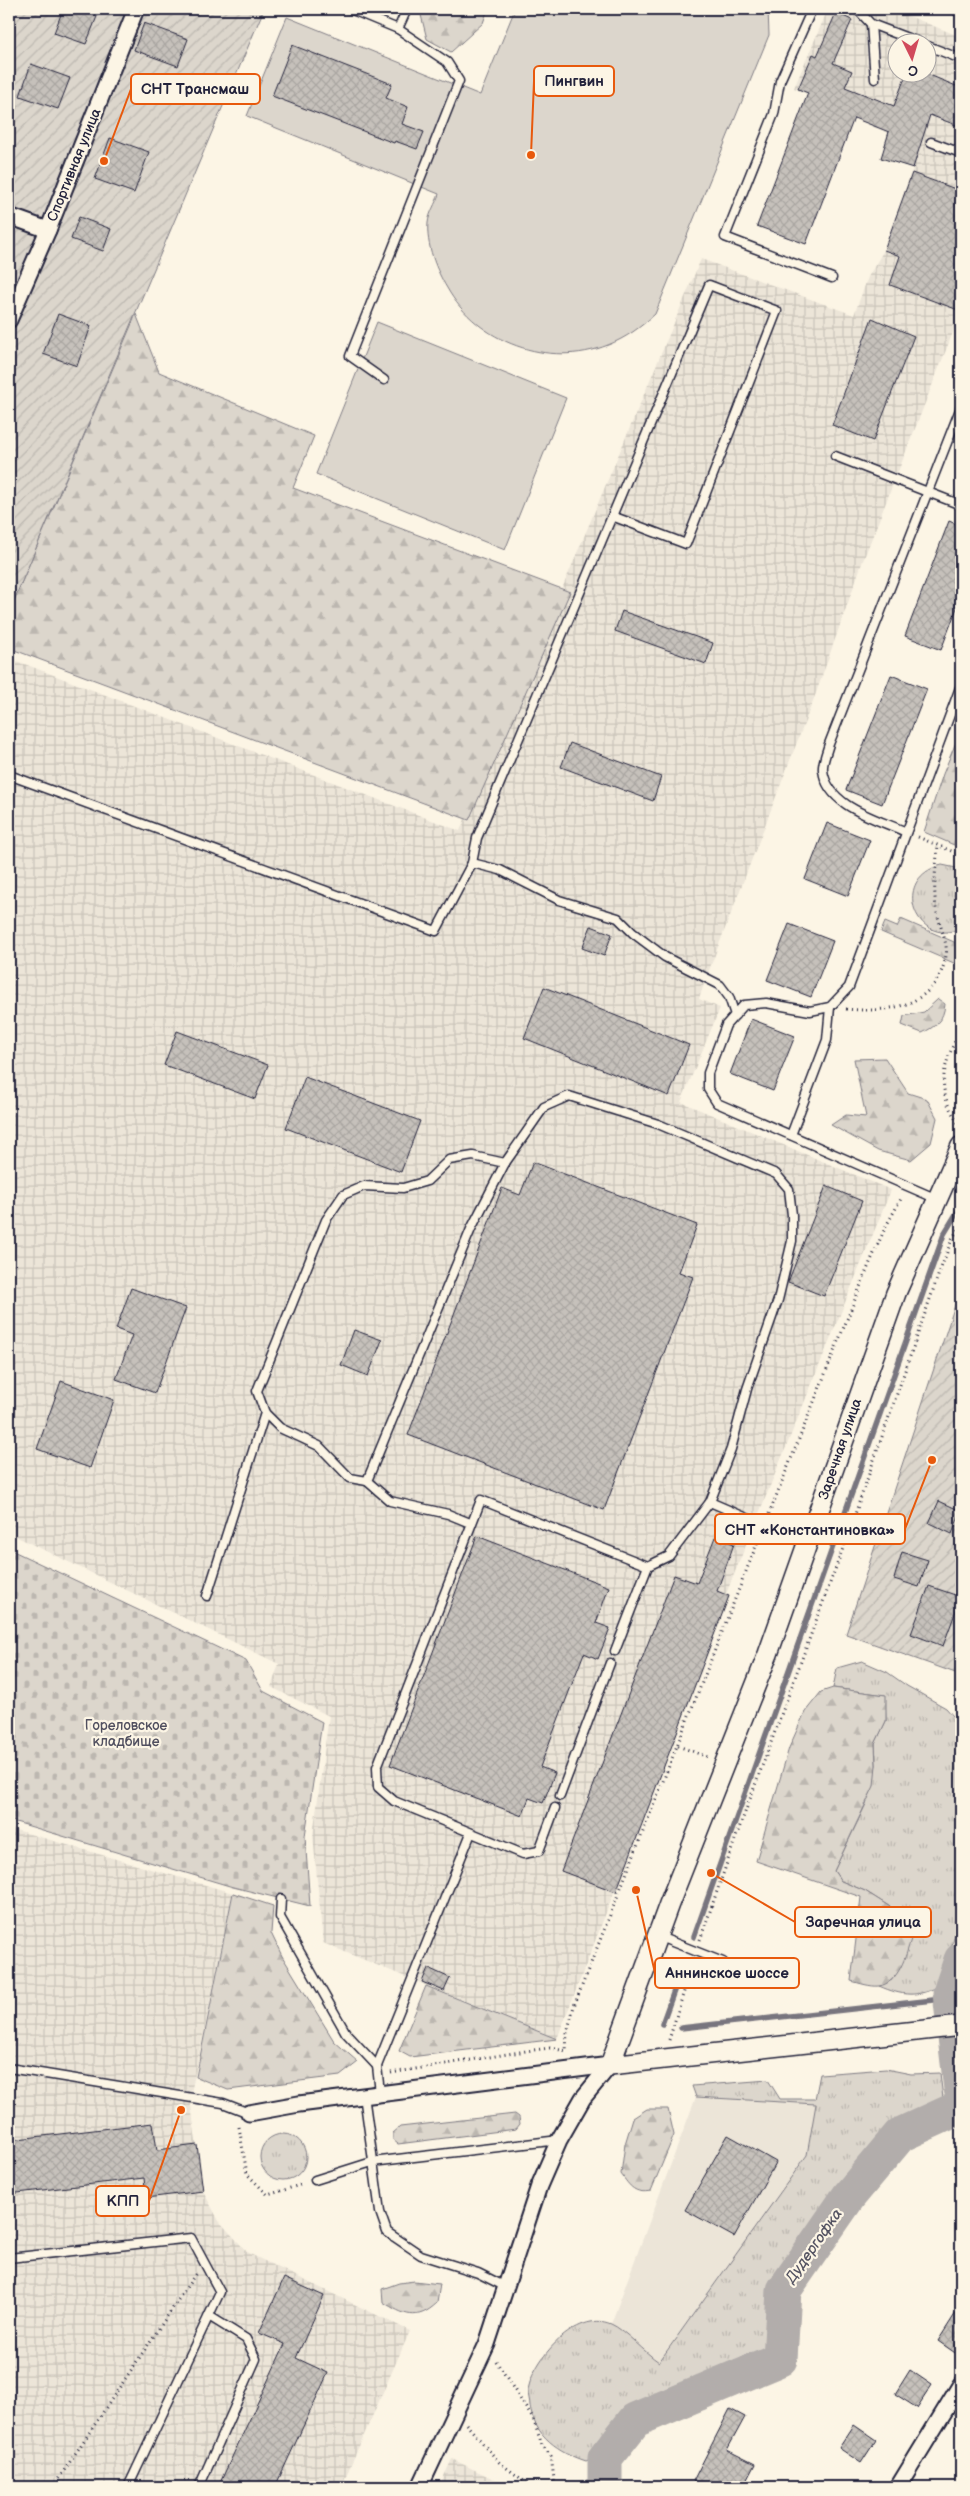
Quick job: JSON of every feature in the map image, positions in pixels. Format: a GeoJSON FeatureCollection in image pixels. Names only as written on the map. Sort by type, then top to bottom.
{"type":"FeatureCollection","features":[{"type":"Feature","properties":{"kind":"street","name":"Спортивная улица"},"geometry":{"type":"LineString","coordinates":[[9,320],[48,230],[136,9]]}},
{"type":"Feature","properties":{"kind":"street"},"geometry":{"type":"LineString","coordinates":[[9,216],[48,230]]}},
{"type":"Feature","properties":{"kind":"street","name":"Заречная улица"},"geometry":{"type":"LineString","coordinates":[[610,2065],[657,1936],[768,1654],[896,1292],[961,1146]]}},
{"type":"Feature","properties":{"kind":"street"},"geometry":{"type":"LineString","coordinates":[[249,2113],[380,2093],[961,2026]]}},
{"type":"Feature","properties":{"kind":"street"},"geometry":{"type":"LineString","coordinates":[[420,2487],[487,2344],[539,2186],[559,2140],[583,2098],[610,2065]]}},
{"type":"Feature","properties":{"kind":"street"},"geometry":{"type":"LineString","coordinates":[[898,2487],[961,2384]]}},
{"type":"Feature","properties":{"kind":"lane"},"geometry":{"type":"LineString","coordinates":[[350,9],[398,29],[448,62],[459,81],[350,356],[384,380]]}},
{"type":"Feature","properties":{"kind":"lane"},"geometry":{"type":"LineString","coordinates":[[398,29],[407,9]]}},
{"type":"Feature","properties":{"kind":"lane"},"geometry":{"type":"LineString","coordinates":[[812,9],[780,81],[774,114],[725,237],[832,278]]}},
{"type":"Feature","properties":{"kind":"lane"},"geometry":{"type":"LineString","coordinates":[[857,9],[871,24],[892,32]]}},
{"type":"Feature","properties":{"kind":"lane"},"geometry":{"type":"LineString","coordinates":[[871,24],[874,79]]}},
{"type":"Feature","properties":{"kind":"lane"},"geometry":{"type":"LineString","coordinates":[[938,50],[961,59]]}},
{"type":"Feature","properties":{"kind":"lane"},"geometry":{"type":"LineString","coordinates":[[931,142],[961,153]]}},
{"type":"Feature","properties":{"kind":"lane"},"geometry":{"type":"LineString","coordinates":[[9,775],[436,931],[472,863],[476,838],[709,285],[777,311],[686,544],[612,516]]}},
{"type":"Feature","properties":{"kind":"lane"},"geometry":{"type":"LineString","coordinates":[[906,832],[843,803],[830,788],[822,769],[829,744],[961,406]]}},
{"type":"Feature","properties":{"kind":"lane"},"geometry":{"type":"LineString","coordinates":[[835,456],[961,505]]}},
{"type":"Feature","properties":{"kind":"lane"},"geometry":{"type":"LineString","coordinates":[[937,1199],[717,1103],[708,1089],[708,1073],[726,1025],[744,1005],[766,1004],[810,1011],[830,1007],[849,987],[961,685]]}},
{"type":"Feature","properties":{"kind":"lane"},"geometry":{"type":"LineString","coordinates":[[472,863],[500,870],[559,900],[618,918],[633,933],[666,957],[720,985],[729,997],[735,1015]]}},
{"type":"Feature","properties":{"kind":"lane"},"geometry":{"type":"LineString","coordinates":[[791,1135],[828,1040],[830,1007]]}},
{"type":"Feature","properties":{"kind":"lane"},"geometry":{"type":"LineString","coordinates":[[367,1481],[471,1229],[505,1162],[544,1107],[569,1096],[658,1124],[776,1174],[789,1189],[792,1241],[778,1300],[747,1389],[731,1449],[710,1502],[669,1556],[648,1566],[615,1651]]}},
{"type":"Feature","properties":{"kind":"lane"},"geometry":{"type":"LineString","coordinates":[[470,1523],[448,1514],[390,1501],[367,1481],[350,1478],[319,1446],[280,1428],[265,1413],[257,1391],[326,1220],[343,1195],[364,1186],[403,1188],[427,1181],[449,1160],[473,1156],[505,1162]]}},
{"type":"Feature","properties":{"kind":"lane"},"geometry":{"type":"LineString","coordinates":[[206,1596],[265,1413]]}},
{"type":"Feature","properties":{"kind":"lane"},"geometry":{"type":"LineString","coordinates":[[555,1808],[538,1851],[523,1854],[394,1801],[378,1786],[377,1767],[470,1523],[481,1500],[648,1566]]}},
{"type":"Feature","properties":{"kind":"lane"},"geometry":{"type":"LineString","coordinates":[[710,1502],[806,1544]]}},
{"type":"Feature","properties":{"kind":"lane"},"geometry":{"type":"LineString","coordinates":[[560,1796],[610,1663]]}},
{"type":"Feature","properties":{"kind":"lane"},"geometry":{"type":"LineString","coordinates":[[380,2093],[377,2066],[471,1833]]}},
{"type":"Feature","properties":{"kind":"lane"},"geometry":{"type":"LineString","coordinates":[[281,1899],[280,1917],[346,2033],[377,2066]]}},
{"type":"Feature","properties":{"kind":"lane"},"geometry":{"type":"LineString","coordinates":[[657,1936],[723,1962]]}},
{"type":"Feature","properties":{"kind":"lane"},"geometry":{"type":"LineString","coordinates":[[9,2068],[223,2103],[249,2113]]}},
{"type":"Feature","properties":{"kind":"lane"},"geometry":{"type":"LineString","coordinates":[[364,2095],[380,2212],[387,2232],[421,2254],[478,2273],[506,2287]]}},
{"type":"Feature","properties":{"kind":"lane"},"geometry":{"type":"LineString","coordinates":[[315,2180],[372,2162],[559,2140]]}},
{"type":"Feature","properties":{"kind":"lane"},"geometry":{"type":"LineString","coordinates":[[9,2258],[191,2238],[220,2292],[128,2487]]}},
{"type":"Feature","properties":{"kind":"lane"},"geometry":{"type":"LineString","coordinates":[[199,2487],[256,2359],[246,2339],[209,2316]]}},
{"type":"Feature","properties":{"kind":"path"},"geometry":{"type":"LineString","coordinates":[[940,9],[961,17]]}},
{"type":"Feature","properties":{"kind":"path"},"geometry":{"type":"LineString","coordinates":[[906,832],[961,856]]}},
{"type":"Feature","properties":{"kind":"path"},"geometry":{"type":"LineString","coordinates":[[830,1007],[869,1011],[893,1009],[916,1000],[933,985],[947,954],[935,901],[934,886],[938,845]]}},
{"type":"Feature","properties":{"kind":"path"},"geometry":{"type":"LineString","coordinates":[[961,1028],[944,1066],[945,1092],[952,1113],[961,1127]]}},
{"type":"Feature","properties":{"kind":"path"},"geometry":{"type":"LineString","coordinates":[[378,2075],[526,2051],[550,2048],[566,2051],[567,2033],[574,2006],[764,1526],[881,1236],[898,1200],[913,1188]]}},
{"type":"Feature","properties":{"kind":"path"},"geometry":{"type":"LineString","coordinates":[[669,2041],[696,1951],[737,1834],[862,1496],[938,1276],[952,1239],[961,1225]]}},
{"type":"Feature","properties":{"kind":"path"},"geometry":{"type":"LineString","coordinates":[[678,1746],[708,1757]]}},
{"type":"Feature","properties":{"kind":"path"},"geometry":{"type":"LineString","coordinates":[[249,2113],[239,2126],[247,2174],[268,2195],[315,2180]]}},
{"type":"Feature","properties":{"kind":"path"},"geometry":{"type":"LineString","coordinates":[[53,2487],[204,2262]]}},
{"type":"Feature","properties":{"kind":"path"},"geometry":{"type":"LineString","coordinates":[[487,2344],[533,2419],[542,2445],[551,2456],[555,2487]]}},
{"type":"Feature","properties":{"kind":"path"},"geometry":{"type":"LineString","coordinates":[[457,2410],[499,2462],[532,2487]]}},
{"type":"Feature","properties":{"kind":"shaded area"},"geometry":{"type":"Polygon","coordinates":[[[828,9],[891,9],[961,37],[961,312],[862,563],[816,693],[706,978],[699,999],[720,1008],[681,1102],[891,1190],[726,1594],[729,1596],[557,2039],[323,1943],[313,1835],[329,1716],[271,1687],[279,1664],[9,1533],[9,658],[460,831],[701,259],[854,315],[868,277],[884,250],[913,168],[881,158],[888,133],[845,114],[837,106],[794,88],[828,9]]]}},
{"type":"Feature","properties":{"kind":"shaded area"},"geometry":{"type":"Polygon","coordinates":[[[9,1828],[233,1893],[190,2098],[203,2191],[219,2221],[248,2253],[410,2331],[341,2487],[9,2487],[9,1828]]]}},
{"type":"Feature","properties":{"kind":"shaded area"},"geometry":{"type":"Polygon","coordinates":[[[696,2097],[817,2104],[807,2155],[658,2363],[611,2324],[696,2097]]]}},
{"type":"Feature","properties":{"kind":"shaded area"},"geometry":{"type":"Polygon","coordinates":[[[452,2459],[510,2487],[439,2487],[452,2459]]]}},
{"type":"Feature","properties":{"kind":"green space"},"geometry":{"type":"Polygon","coordinates":[[[9,9],[264,9],[9,612],[9,9]]]}},
{"type":"Feature","properties":{"kind":"green space"},"geometry":{"type":"Polygon","coordinates":[[[424,9],[488,9],[483,23],[451,52],[427,39],[421,15],[424,9]]]}},
{"type":"Feature","properties":{"kind":"green space"},"geometry":{"type":"Polygon","coordinates":[[[515,9],[768,9],[769,35],[655,314],[639,328],[621,339],[585,352],[562,354],[539,352],[517,346],[496,336],[477,323],[460,307],[439,273],[429,239],[429,219],[439,194],[247,116],[287,17],[480,95],[515,9]]]}},
{"type":"Feature","properties":{"kind":"green space"},"geometry":{"type":"Polygon","coordinates":[[[136,314],[159,372],[314,436],[293,488],[570,592],[469,820],[9,648],[9,612],[136,314]]]}},
{"type":"Feature","properties":{"kind":"green space"},"geometry":{"type":"Polygon","coordinates":[[[377,322],[566,398],[505,550],[316,474],[377,322]]]}},
{"type":"Feature","properties":{"kind":"green space"},"geometry":{"type":"Polygon","coordinates":[[[961,730],[961,848],[924,832],[943,774],[961,730]]]}},
{"type":"Feature","properties":{"kind":"green space"},"geometry":{"type":"Polygon","coordinates":[[[942,865],[961,869],[961,928],[945,932],[932,929],[921,921],[915,910],[913,896],[916,883],[926,872],[942,865]]]}},
{"type":"Feature","properties":{"kind":"green space"},"geometry":{"type":"Polygon","coordinates":[[[901,919],[961,945],[961,966],[881,932],[885,922],[897,927],[901,919]]]}},
{"type":"Feature","properties":{"kind":"green space"},"geometry":{"type":"Polygon","coordinates":[[[938,999],[945,1004],[944,1010],[941,1019],[931,1028],[922,1033],[902,1025],[904,1016],[924,1012],[938,999]]]}},
{"type":"Feature","properties":{"kind":"green space"},"geometry":{"type":"Polygon","coordinates":[[[885,1058],[908,1093],[927,1099],[937,1118],[931,1143],[911,1160],[878,1151],[831,1125],[846,1115],[866,1117],[854,1059],[885,1058]]]}},
{"type":"Feature","properties":{"kind":"green space"},"geometry":{"type":"Polygon","coordinates":[[[961,1287],[961,1675],[846,1634],[961,1287]]]}},
{"type":"Feature","properties":{"kind":"green space","name":"Гореловское кладбище"},"geometry":{"type":"Polygon","coordinates":[[[9,1549],[246,1661],[263,1691],[322,1722],[305,1836],[310,1906],[233,1887],[9,1820],[9,1549]]]}},
{"type":"Feature","properties":{"kind":"green space"},"geometry":{"type":"Polygon","coordinates":[[[862,1661],[887,1672],[907,1686],[946,1708],[961,1725],[961,1913],[941,1985],[917,1994],[903,1994],[879,1986],[892,1980],[895,1910],[865,1891],[841,1881],[834,1871],[866,1804],[876,1765],[875,1744],[886,1721],[885,1695],[833,1688],[837,1668],[862,1661]]]}},
{"type":"Feature","properties":{"kind":"green space"},"geometry":{"type":"Polygon","coordinates":[[[833,1688],[886,1695],[886,1721],[875,1744],[874,1786],[834,1871],[841,1881],[865,1891],[895,1910],[911,1939],[897,1974],[886,1984],[879,1986],[851,1981],[861,1897],[756,1861],[789,1748],[805,1712],[821,1692],[833,1688]]]}},
{"type":"Feature","properties":{"kind":"green space"},"geometry":{"type":"Polygon","coordinates":[[[233,1893],[273,1906],[271,1933],[282,1956],[334,2041],[358,2062],[340,2076],[228,2090],[196,2077],[233,1893]]]}},
{"type":"Feature","properties":{"kind":"green space"},"geometry":{"type":"Polygon","coordinates":[[[426,1986],[557,2039],[410,2057],[399,2051],[426,1986]]]}},
{"type":"Feature","properties":{"kind":"green space"},"geometry":{"type":"Polygon","coordinates":[[[886,2069],[911,2074],[940,2073],[944,2107],[887,2133],[792,2263],[778,2294],[773,2356],[632,2416],[600,2455],[586,2461],[566,2453],[549,2441],[542,2434],[532,2417],[528,2391],[531,2379],[547,2352],[571,2330],[584,2324],[598,2321],[617,2327],[659,2362],[807,2155],[816,2104],[696,2097],[692,2086],[768,2080],[780,2099],[815,2099],[820,2074],[886,2069]]]}},
{"type":"Feature","properties":{"kind":"green space"},"geometry":{"type":"Polygon","coordinates":[[[647,2109],[668,2109],[674,2135],[651,2191],[645,2192],[633,2188],[621,2174],[625,2144],[633,2118],[647,2109]]]}},
{"type":"Feature","properties":{"kind":"green space"},"geometry":{"type":"Polygon","coordinates":[[[515,2114],[519,2117],[520,2124],[516,2129],[398,2144],[393,2140],[393,2133],[400,2127],[515,2114]]]}},
{"type":"Feature","properties":{"kind":"green space"},"geometry":{"type":"Polygon","coordinates":[[[283,2134],[296,2138],[302,2144],[306,2157],[302,2170],[296,2176],[283,2180],[270,2176],[264,2170],[260,2157],[264,2144],[270,2138],[283,2134]]]}},
{"type":"Feature","properties":{"kind":"green space"},"geometry":{"type":"Polygon","coordinates":[[[414,2281],[440,2284],[437,2303],[430,2309],[423,2313],[410,2314],[397,2310],[383,2302],[382,2289],[399,2283],[414,2281]]]}},
{"type":"Feature","properties":{"kind":"building"},"geometry":{"type":"Polygon","coordinates":[[[63,9],[100,9],[86,44],[54,33],[63,9]]]}},
{"type":"Feature","properties":{"kind":"building"},"geometry":{"type":"Polygon","coordinates":[[[836,13],[852,20],[833,63],[852,71],[845,87],[894,106],[903,82],[938,82],[938,79],[961,88],[961,127],[930,115],[913,168],[881,158],[889,132],[854,118],[806,244],[757,226],[808,93],[798,89],[813,54],[817,56],[836,13]]]}},
{"type":"Feature","properties":{"kind":"building"},"geometry":{"type":"Polygon","coordinates":[[[144,23],[188,39],[178,66],[134,50],[144,23]]]}},
{"type":"Feature","properties":{"kind":"building"},"geometry":{"type":"Polygon","coordinates":[[[292,45],[392,84],[386,98],[408,107],[402,124],[424,132],[417,149],[395,141],[394,143],[272,96],[292,45]]]}},
{"type":"Feature","properties":{"kind":"building"},"geometry":{"type":"Polygon","coordinates":[[[31,64],[70,78],[58,109],[20,96],[31,64]]]}},
{"type":"Feature","properties":{"kind":"building"},"geometry":{"type":"Polygon","coordinates":[[[110,138],[149,152],[134,193],[95,179],[110,138]]]}},
{"type":"Feature","properties":{"kind":"building"},"geometry":{"type":"Polygon","coordinates":[[[912,173],[961,191],[961,311],[890,285],[900,256],[884,250],[912,173]]]}},
{"type":"Feature","properties":{"kind":"building"},"geometry":{"type":"Polygon","coordinates":[[[79,217],[111,229],[103,251],[71,239],[79,217]]]}},
{"type":"Feature","properties":{"kind":"building"},"geometry":{"type":"Polygon","coordinates":[[[58,314],[91,326],[77,366],[43,354],[58,314]]]}},
{"type":"Feature","properties":{"kind":"building"},"geometry":{"type":"Polygon","coordinates":[[[872,318],[914,336],[873,441],[832,425],[872,318]]]}},
{"type":"Feature","properties":{"kind":"building"},"geometry":{"type":"Polygon","coordinates":[[[949,521],[961,526],[961,597],[941,650],[905,636],[949,521]]]}},
{"type":"Feature","properties":{"kind":"building"},"geometry":{"type":"Polygon","coordinates":[[[622,611],[713,643],[706,664],[615,631],[622,611]]]}},
{"type":"Feature","properties":{"kind":"building"},"geometry":{"type":"Polygon","coordinates":[[[891,675],[927,689],[882,804],[846,790],[891,675]]]}},
{"type":"Feature","properties":{"kind":"building"},"geometry":{"type":"Polygon","coordinates":[[[570,743],[661,777],[653,801],[561,767],[570,743]]]}},
{"type":"Feature","properties":{"kind":"building"},"geometry":{"type":"Polygon","coordinates":[[[827,823],[870,840],[848,896],[805,879],[827,823]]]}},
{"type":"Feature","properties":{"kind":"building"},"geometry":{"type":"Polygon","coordinates":[[[789,924],[833,941],[811,997],[767,980],[789,924]]]}},
{"type":"Feature","properties":{"kind":"building"},"geometry":{"type":"Polygon","coordinates":[[[591,926],[612,934],[604,956],[582,948],[591,926]]]}},
{"type":"Feature","properties":{"kind":"building"},"geometry":{"type":"Polygon","coordinates":[[[544,987],[689,1045],[669,1096],[524,1038],[544,987]]]}},
{"type":"Feature","properties":{"kind":"building"},"geometry":{"type":"Polygon","coordinates":[[[751,1019],[795,1036],[773,1091],[730,1074],[751,1019]]]}},
{"type":"Feature","properties":{"kind":"building"},"geometry":{"type":"Polygon","coordinates":[[[177,1031],[268,1065],[255,1099],[164,1065],[177,1031]]]}},
{"type":"Feature","properties":{"kind":"building"},"geometry":{"type":"Polygon","coordinates":[[[305,1077],[420,1121],[401,1172],[286,1128],[305,1077]]]}},
{"type":"Feature","properties":{"kind":"building"},"geometry":{"type":"Polygon","coordinates":[[[533,1162],[697,1225],[679,1272],[693,1277],[604,1510],[408,1435],[502,1188],[520,1195],[533,1162]]]}},
{"type":"Feature","properties":{"kind":"building"},"geometry":{"type":"Polygon","coordinates":[[[826,1186],[862,1201],[824,1296],[788,1282],[826,1186]]]}},
{"type":"Feature","properties":{"kind":"building"},"geometry":{"type":"Polygon","coordinates":[[[131,1288],[186,1308],[155,1393],[116,1379],[132,1335],[116,1329],[131,1288]]]}},
{"type":"Feature","properties":{"kind":"building"},"geometry":{"type":"Polygon","coordinates":[[[354,1330],[382,1340],[368,1376],[341,1365],[354,1330]]]}},
{"type":"Feature","properties":{"kind":"building"},"geometry":{"type":"Polygon","coordinates":[[[61,1381],[114,1400],[90,1468],[37,1449],[61,1381]]]}},
{"type":"Feature","properties":{"kind":"building"},"geometry":{"type":"Polygon","coordinates":[[[939,1501],[961,1511],[952,1534],[929,1523],[939,1501]]]}},
{"type":"Feature","properties":{"kind":"building"},"geometry":{"type":"Polygon","coordinates":[[[477,1536],[609,1587],[596,1623],[610,1628],[598,1659],[584,1653],[540,1767],[555,1773],[543,1803],[529,1798],[522,1816],[390,1765],[477,1536]]]}},
{"type":"Feature","properties":{"kind":"building"},"geometry":{"type":"Polygon","coordinates":[[[715,1537],[734,1544],[717,1591],[729,1596],[616,1892],[561,1871],[674,1575],[697,1583],[715,1537]]]}},
{"type":"Feature","properties":{"kind":"building"},"geometry":{"type":"Polygon","coordinates":[[[902,1552],[928,1560],[919,1587],[894,1579],[902,1552]]]}},
{"type":"Feature","properties":{"kind":"building"},"geometry":{"type":"Polygon","coordinates":[[[929,1586],[961,1597],[943,1646],[911,1634],[929,1586]]]}},
{"type":"Feature","properties":{"kind":"building"},"geometry":{"type":"Polygon","coordinates":[[[428,1968],[450,1978],[444,1991],[422,1982],[428,1968]]]}},
{"type":"Feature","properties":{"kind":"building"},"geometry":{"type":"Polygon","coordinates":[[[153,2123],[157,2150],[197,2145],[203,2191],[146,2198],[144,2178],[9,2194],[9,2140],[153,2123]]]}},
{"type":"Feature","properties":{"kind":"building"},"geometry":{"type":"Polygon","coordinates":[[[728,2135],[776,2162],[734,2237],[685,2210],[728,2135]]]}},
{"type":"Feature","properties":{"kind":"building"},"geometry":{"type":"Polygon","coordinates":[[[284,2278],[324,2296],[296,2358],[328,2373],[275,2487],[218,2487],[285,2344],[259,2333],[284,2278]]]}},
{"type":"Feature","properties":{"kind":"building"},"geometry":{"type":"Polygon","coordinates":[[[961,2305],[961,2357],[938,2341],[961,2305]]]}},
{"type":"Feature","properties":{"kind":"building"},"geometry":{"type":"Polygon","coordinates":[[[910,2370],[932,2385],[917,2408],[895,2394],[910,2370]]]}},
{"type":"Feature","properties":{"kind":"building"},"geometry":{"type":"Polygon","coordinates":[[[730,2409],[745,2417],[727,2450],[755,2464],[743,2487],[704,2487],[693,2481],[730,2409]]]}},
{"type":"Feature","properties":{"kind":"building"},"geometry":{"type":"Polygon","coordinates":[[[854,2425],[876,2440],[861,2463],[839,2448],[854,2425]]]}},
{"type":"Feature","properties":{"kind":"waterway"},"geometry":{"type":"LineString","coordinates":[[694,1937],[944,1234],[961,1206]]}},
{"type":"Feature","properties":{"kind":"waterway","name":"Дудергофка"},"geometry":{"type":"LineString","coordinates":[[961,1960],[950,1993],[961,2089]]}},
{"type":"Feature","properties":{"kind":"waterway"},"geometry":{"type":"LineString","coordinates":[[662,2024],[684,1963]]}},
{"type":"Feature","properties":{"kind":"waterway"},"geometry":{"type":"LineString","coordinates":[[681,2028],[951,1998]]}},
{"type":"Feature","properties":{"kind":"waterway","name":"Дудергофка"},"geometry":{"type":"LineString","coordinates":[[605,2487],[605,2458],[635,2420],[780,2359],[784,2290],[849,2196],[900,2135],[961,2107]]}},
{"type":"Feature","properties":{"kind":"place","name":"Пингвин"},"geometry":{"type":"Point","coordinates":[531,155]}},
{"type":"Feature","properties":{"kind":"place","name":"СНТ Трансмаш"},"geometry":{"type":"Point","coordinates":[104,161]}},
{"type":"Feature","properties":{"kind":"place","name":"СНТ «Константиновка»"},"geometry":{"type":"Point","coordinates":[932,1460]}},
{"type":"Feature","properties":{"kind":"place","name":"Заречная улица"},"geometry":{"type":"Point","coordinates":[711,1873]}},
{"type":"Feature","properties":{"kind":"place","name":"Аннинское шоссе"},"geometry":{"type":"Point","coordinates":[636,1890]}},
{"type":"Feature","properties":{"kind":"place","name":"КПП"},"geometry":{"type":"Point","coordinates":[181,2110]}}]}
